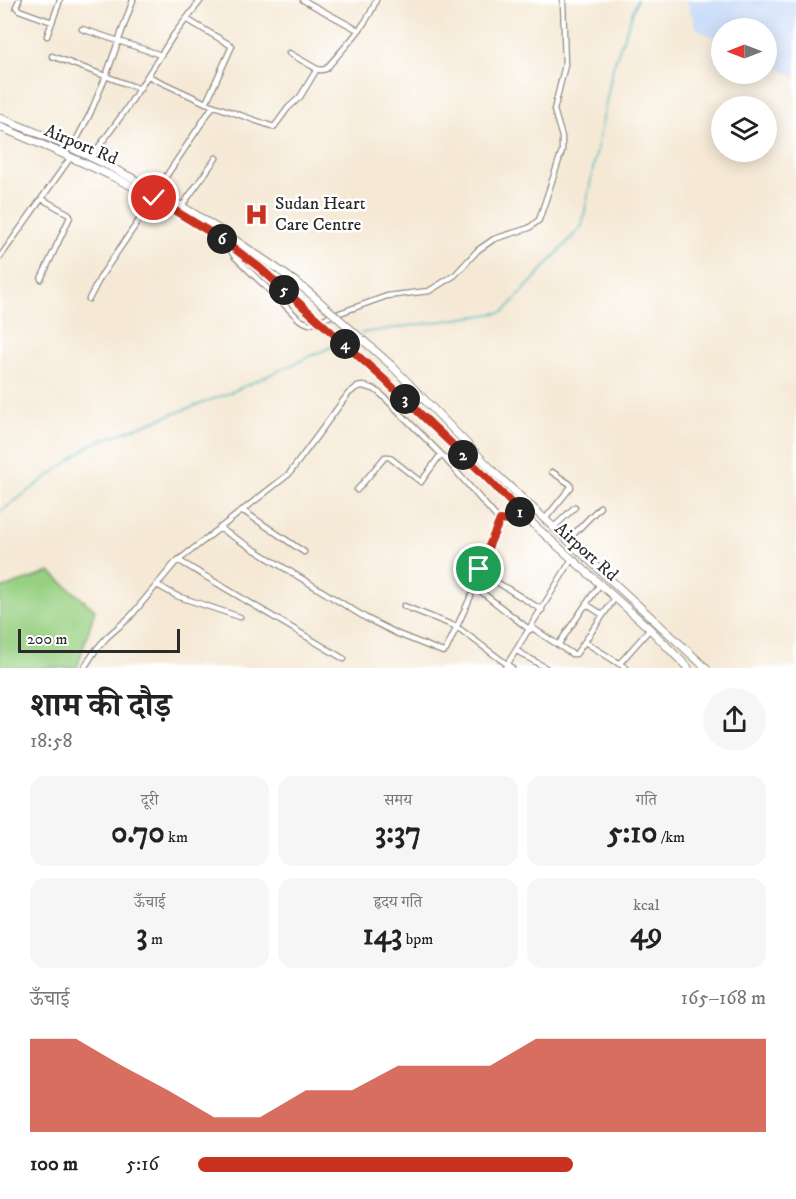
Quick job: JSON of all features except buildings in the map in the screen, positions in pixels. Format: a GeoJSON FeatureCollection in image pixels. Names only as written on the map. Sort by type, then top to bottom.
{"type":"FeatureCollection","features":[{"type":"Feature","properties":{"kind":"main road"},"geometry":{"type":"LineString","coordinates":[[0,118],[92,156],[156,194],[182,206],[309,291],[391,365],[497,475],[706,668]]}},
{"type":"Feature","properties":{"kind":"main road","name":"Airport Rd"},"geometry":{"type":"LineString","coordinates":[[0,127],[156,194],[260,268],[386,381],[523,515],[650,629],[688,668]]}},
{"type":"Feature","properties":{"kind":"street"},"geometry":{"type":"LineString","coordinates":[[19,0],[16,7],[19,10],[52,22]]}},
{"type":"Feature","properties":{"kind":"street"},"geometry":{"type":"LineString","coordinates":[[47,36],[60,0]]}},
{"type":"Feature","properties":{"kind":"street"},"geometry":{"type":"LineString","coordinates":[[72,148],[106,76],[133,0]]}},
{"type":"Feature","properties":{"kind":"street"},"geometry":{"type":"LineString","coordinates":[[92,156],[201,0]]}},
{"type":"Feature","properties":{"kind":"street"},"geometry":{"type":"LineString","coordinates":[[303,0],[358,30]]}},
{"type":"Feature","properties":{"kind":"street"},"geometry":{"type":"LineString","coordinates":[[289,53],[317,69],[326,69],[358,30],[376,0]]}},
{"type":"Feature","properties":{"kind":"street"},"geometry":{"type":"LineString","coordinates":[[225,241],[239,261],[300,320],[315,324],[387,296],[429,291],[455,275],[478,250],[494,239],[533,225],[542,215],[562,151],[562,137],[554,110],[565,65],[563,0]]}},
{"type":"Feature","properties":{"kind":"street"},"geometry":{"type":"LineString","coordinates":[[188,20],[232,46],[206,103]]}},
{"type":"Feature","properties":{"kind":"street"},"geometry":{"type":"LineString","coordinates":[[82,29],[161,55]]}},
{"type":"Feature","properties":{"kind":"street"},"geometry":{"type":"LineString","coordinates":[[52,56],[140,89]]}},
{"type":"Feature","properties":{"kind":"street"},"geometry":{"type":"LineString","coordinates":[[148,76],[213,106],[274,127],[288,108],[300,97],[317,69]]}},
{"type":"Feature","properties":{"kind":"street"},"geometry":{"type":"LineString","coordinates":[[89,299],[101,276],[213,106]]}},
{"type":"Feature","properties":{"kind":"street"},"geometry":{"type":"LineString","coordinates":[[0,257],[71,157]]}},
{"type":"Feature","properties":{"kind":"street"},"geometry":{"type":"LineString","coordinates":[[182,206],[216,158]]}},
{"type":"Feature","properties":{"kind":"street"},"geometry":{"type":"LineString","coordinates":[[41,279],[70,218],[69,214],[42,199]]}},
{"type":"Feature","properties":{"kind":"street"},"geometry":{"type":"LineString","coordinates":[[84,668],[107,636],[130,617],[178,560],[289,474],[348,394],[357,387],[368,387],[382,395],[441,454],[500,520],[509,521],[523,515]]}},
{"type":"Feature","properties":{"kind":"street"},"geometry":{"type":"LineString","coordinates":[[357,490],[385,457],[389,457],[421,482],[441,454]]}},
{"type":"Feature","properties":{"kind":"street"},"geometry":{"type":"LineString","coordinates":[[545,519],[571,487],[552,472]]}},
{"type":"Feature","properties":{"kind":"street"},"geometry":{"type":"LineString","coordinates":[[554,527],[574,507]]}},
{"type":"Feature","properties":{"kind":"street"},"geometry":{"type":"LineString","coordinates":[[568,540],[600,507]]}},
{"type":"Feature","properties":{"kind":"street"},"geometry":{"type":"LineString","coordinates":[[242,510],[304,552]]}},
{"type":"Feature","properties":{"kind":"street"},"geometry":{"type":"LineString","coordinates":[[500,520],[481,560],[479,571],[542,610]]}},
{"type":"Feature","properties":{"kind":"street"},"geometry":{"type":"LineString","coordinates":[[219,528],[366,618],[398,634],[444,652],[471,596]]}},
{"type":"Feature","properties":{"kind":"street"},"geometry":{"type":"LineString","coordinates":[[404,606],[457,627],[508,667],[572,559]]}},
{"type":"Feature","properties":{"kind":"street"},"geometry":{"type":"LineString","coordinates":[[178,560],[344,659]]}},
{"type":"Feature","properties":{"kind":"street"},"geometry":{"type":"LineString","coordinates":[[465,579],[530,628],[575,655],[615,598]]}},
{"type":"Feature","properties":{"kind":"street"},"geometry":{"type":"LineString","coordinates":[[558,645],[600,584]]}},
{"type":"Feature","properties":{"kind":"street"},"geometry":{"type":"LineString","coordinates":[[157,585],[177,596],[240,617]]}},
{"type":"Feature","properties":{"kind":"street"},"geometry":{"type":"LineString","coordinates":[[586,604],[603,615]]}},
{"type":"Feature","properties":{"kind":"street"},"geometry":{"type":"LineString","coordinates":[[620,664],[650,629]]}},
{"type":"Feature","properties":{"kind":"street"},"geometry":{"type":"LineString","coordinates":[[585,642],[626,668]]}},
{"type":"Feature","properties":{"kind":"street"},"geometry":{"type":"LineString","coordinates":[[517,651],[546,668]]}},
{"type":"Feature","properties":{"kind":"shaded area"},"geometry":{"type":"Polygon","coordinates":[[[686,0],[796,0],[796,77],[777,68],[777,18],[711,18],[711,36],[697,29],[686,0]]]}},
{"type":"Feature","properties":{"kind":"green space"},"geometry":{"type":"Polygon","coordinates":[[[50,572],[95,610],[77,668],[0,668],[0,589],[50,572]]]}},
{"type":"Feature","properties":{"kind":"waterway"},"geometry":{"type":"LineString","coordinates":[[361,333],[504,312],[582,226],[613,67],[637,0]]}},
{"type":"Feature","properties":{"kind":"waterway"},"geometry":{"type":"LineString","coordinates":[[345,341],[354,336]]}},
{"type":"Feature","properties":{"kind":"waterway"},"geometry":{"type":"LineString","coordinates":[[0,512],[92,444],[227,394],[338,344]]}},
{"type":"Feature","properties":{"kind":"place","name":"Sudan Heart Care Centre"},"geometry":{"type":"Point","coordinates":[257,214]}},
{"type":"Feature","properties":{"kind":"route"},"geometry":{"type":"LineString","coordinates":[[154,198],[223,240],[260,268],[386,381],[523,515],[509,521],[500,520],[479,569]]}}]}
